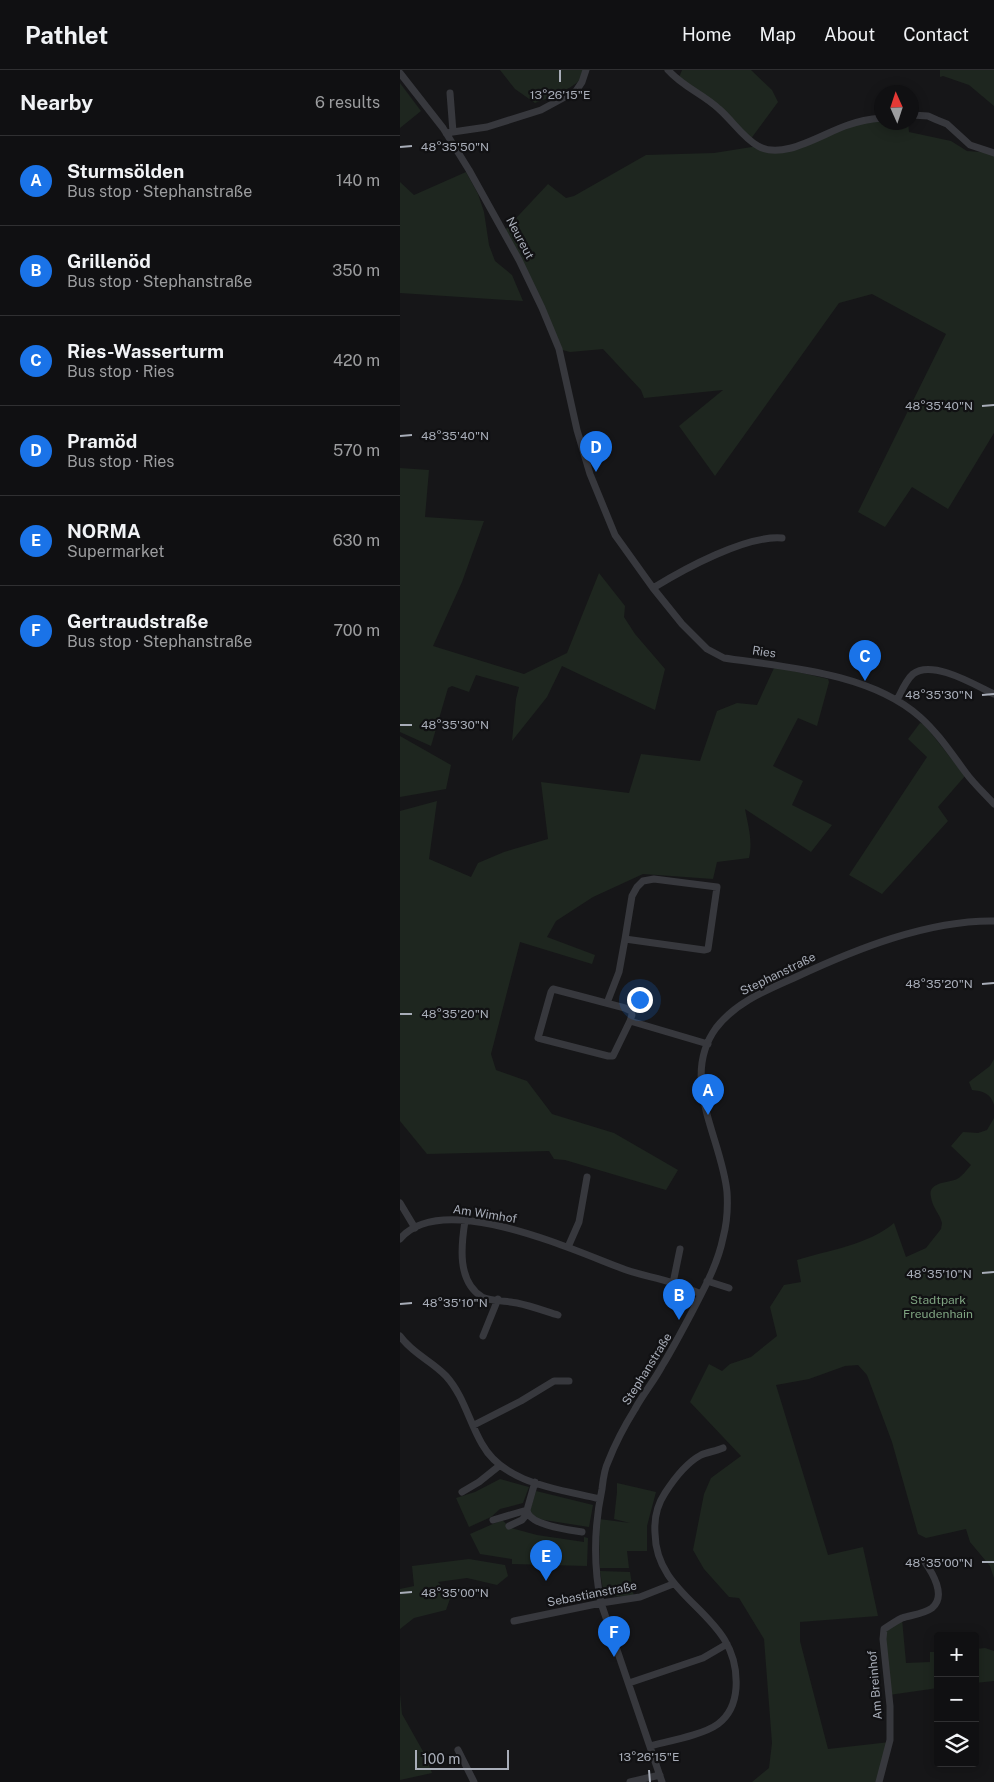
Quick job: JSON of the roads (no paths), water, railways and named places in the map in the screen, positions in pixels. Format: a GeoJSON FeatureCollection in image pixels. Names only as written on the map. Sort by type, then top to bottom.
{"type":"FeatureCollection","features":[{"type":"Feature","properties":{"kind":"street"},"geometry":{"type":"LineString","coordinates":[[449,132],[487,127],[540,110],[576,91],[582,82],[586,70]]}},
{"type":"Feature","properties":{"kind":"street"},"geometry":{"type":"LineString","coordinates":[[668,70],[681,83],[715,105],[750,140],[765,149],[788,149],[849,124],[874,119]]}},
{"type":"Feature","properties":{"kind":"street","name":"Neureut"},"geometry":{"type":"LineString","coordinates":[[400,73],[449,132],[519,260],[542,308],[561,360]]}},
{"type":"Feature","properties":{"kind":"street","name":"Neureut"},"geometry":{"type":"LineString","coordinates":[[449,132],[450,93]]}},
{"type":"Feature","properties":{"kind":"street"},"geometry":{"type":"LineString","coordinates":[[919,115],[928,116],[947,124],[970,145],[994,153]]}},
{"type":"Feature","properties":{"kind":"street","name":"Ries"},"geometry":{"type":"LineString","coordinates":[[561,360],[578,430],[595,488],[615,535],[653,588],[698,640],[707,649],[724,658],[814,671],[859,683],[896,700],[929,726],[967,775],[994,804]]}},
{"type":"Feature","properties":{"kind":"street"},"geometry":{"type":"LineString","coordinates":[[653,588],[680,571],[750,542],[770,537],[782,538]]}},
{"type":"Feature","properties":{"kind":"street"},"geometry":{"type":"LineString","coordinates":[[896,700],[910,676],[915,672],[926,669],[936,669],[949,673],[994,694]]}},
{"type":"Feature","properties":{"kind":"street"},"geometry":{"type":"LineString","coordinates":[[607,1003],[619,972],[632,896],[637,887],[643,881],[654,879],[717,887],[708,949],[625,939]]}},
{"type":"Feature","properties":{"kind":"street","name":"Stephanstraße"},"geometry":{"type":"LineString","coordinates":[[661,1779],[601,1602],[597,1585],[595,1535],[607,1464],[635,1408],[680,1335],[707,1281],[723,1240],[728,1211],[727,1191],[702,1084],[701,1070],[708,1044],[713,1033],[724,1019],[738,1006],[829,962],[931,928],[962,922],[994,921]]}},
{"type":"Feature","properties":{"kind":"street"},"geometry":{"type":"LineString","coordinates":[[554,989],[631,1011],[630,1021],[612,1056],[538,1038],[551,992],[554,989]]}},
{"type":"Feature","properties":{"kind":"street"},"geometry":{"type":"LineString","coordinates":[[630,1021],[708,1044]]}},
{"type":"Feature","properties":{"kind":"street"},"geometry":{"type":"LineString","coordinates":[[568,1247],[578,1222],[587,1177]]}},
{"type":"Feature","properties":{"kind":"street"},"geometry":{"type":"LineString","coordinates":[[400,1202],[414,1228]]}},
{"type":"Feature","properties":{"kind":"street","name":"Am Wimhof"},"geometry":{"type":"LineString","coordinates":[[400,1239],[414,1228],[429,1222],[446,1219],[502,1226],[568,1247],[622,1269],[672,1283],[701,1294]]}},
{"type":"Feature","properties":{"kind":"street"},"geometry":{"type":"LineString","coordinates":[[465,1221],[461,1257],[465,1274],[472,1286],[483,1297],[558,1315]]}},
{"type":"Feature","properties":{"kind":"street"},"geometry":{"type":"LineString","coordinates":[[672,1283],[680,1249]]}},
{"type":"Feature","properties":{"kind":"street"},"geometry":{"type":"LineString","coordinates":[[707,1281],[729,1288]]}},
{"type":"Feature","properties":{"kind":"street"},"geometry":{"type":"LineString","coordinates":[[483,1336],[498,1300]]}},
{"type":"Feature","properties":{"kind":"street"},"geometry":{"type":"LineString","coordinates":[[400,1336],[406,1345],[446,1376],[458,1394],[481,1443],[498,1466],[517,1477],[600,1499]]}},
{"type":"Feature","properties":{"kind":"street"},"geometry":{"type":"LineString","coordinates":[[474,1425],[554,1381],[569,1381]]}},
{"type":"Feature","properties":{"kind":"street"},"geometry":{"type":"LineString","coordinates":[[650,1746],[702,1731],[718,1724],[728,1714],[735,1697],[734,1659],[727,1644],[710,1619],[673,1584],[661,1566],[655,1543],[654,1521],[659,1502],[670,1484],[684,1468],[701,1455],[723,1448]]}},
{"type":"Feature","properties":{"kind":"street"},"geometry":{"type":"LineString","coordinates":[[462,1492],[480,1482],[498,1466]]}},
{"type":"Feature","properties":{"kind":"street"},"geometry":{"type":"LineString","coordinates":[[509,1526],[522,1520],[527,1512],[535,1482]]}},
{"type":"Feature","properties":{"kind":"street"},"geometry":{"type":"LineString","coordinates":[[493,1520],[527,1512]]}},
{"type":"Feature","properties":{"kind":"street"},"geometry":{"type":"LineString","coordinates":[[527,1512],[531,1519],[582,1532]]}},
{"type":"Feature","properties":{"kind":"street","name":"Am Breinhof"},"geometry":{"type":"LineString","coordinates":[[879,1782],[890,1740],[890,1706],[883,1639],[884,1629],[900,1619],[932,1608],[936,1603],[938,1591],[936,1580],[924,1561]]}},
{"type":"Feature","properties":{"kind":"street","name":"Sebastianstraße"},"geometry":{"type":"LineString","coordinates":[[514,1621],[601,1602],[640,1598],[673,1584]]}},
{"type":"Feature","properties":{"kind":"street"},"geometry":{"type":"LineString","coordinates":[[629,1683],[703,1658],[727,1644]]}},
{"type":"Feature","properties":{"kind":"street"},"geometry":{"type":"LineString","coordinates":[[458,1750],[474,1782]]}},
{"type":"Feature","properties":{"kind":"street"},"geometry":{"type":"LineString","coordinates":[[630,1782],[661,1779]]}},
{"type":"Feature","properties":{"kind":"place","name":"Pramöd"},"geometry":{"type":"Point","coordinates":[596,472]}},
{"type":"Feature","properties":{"kind":"place","name":"Ries-Wasserturm"},"geometry":{"type":"Point","coordinates":[865,681]}},
{"type":"Feature","properties":{"kind":"place","name":"Sturmsölden"},"geometry":{"type":"Point","coordinates":[708,1115]}},
{"type":"Feature","properties":{"kind":"place","name":"Grillenöd"},"geometry":{"type":"Point","coordinates":[679,1320]}},
{"type":"Feature","properties":{"kind":"place","name":"NORMA"},"geometry":{"type":"Point","coordinates":[546,1581]}},
{"type":"Feature","properties":{"kind":"place","name":"Gertraudstraße"},"geometry":{"type":"Point","coordinates":[614,1657]}},
{"type":"Feature","properties":{"kind":"park label","name":"Stadtpark Freudenhain"},"geometry":{"type":"Point","coordinates":[938,1307]}}]}
